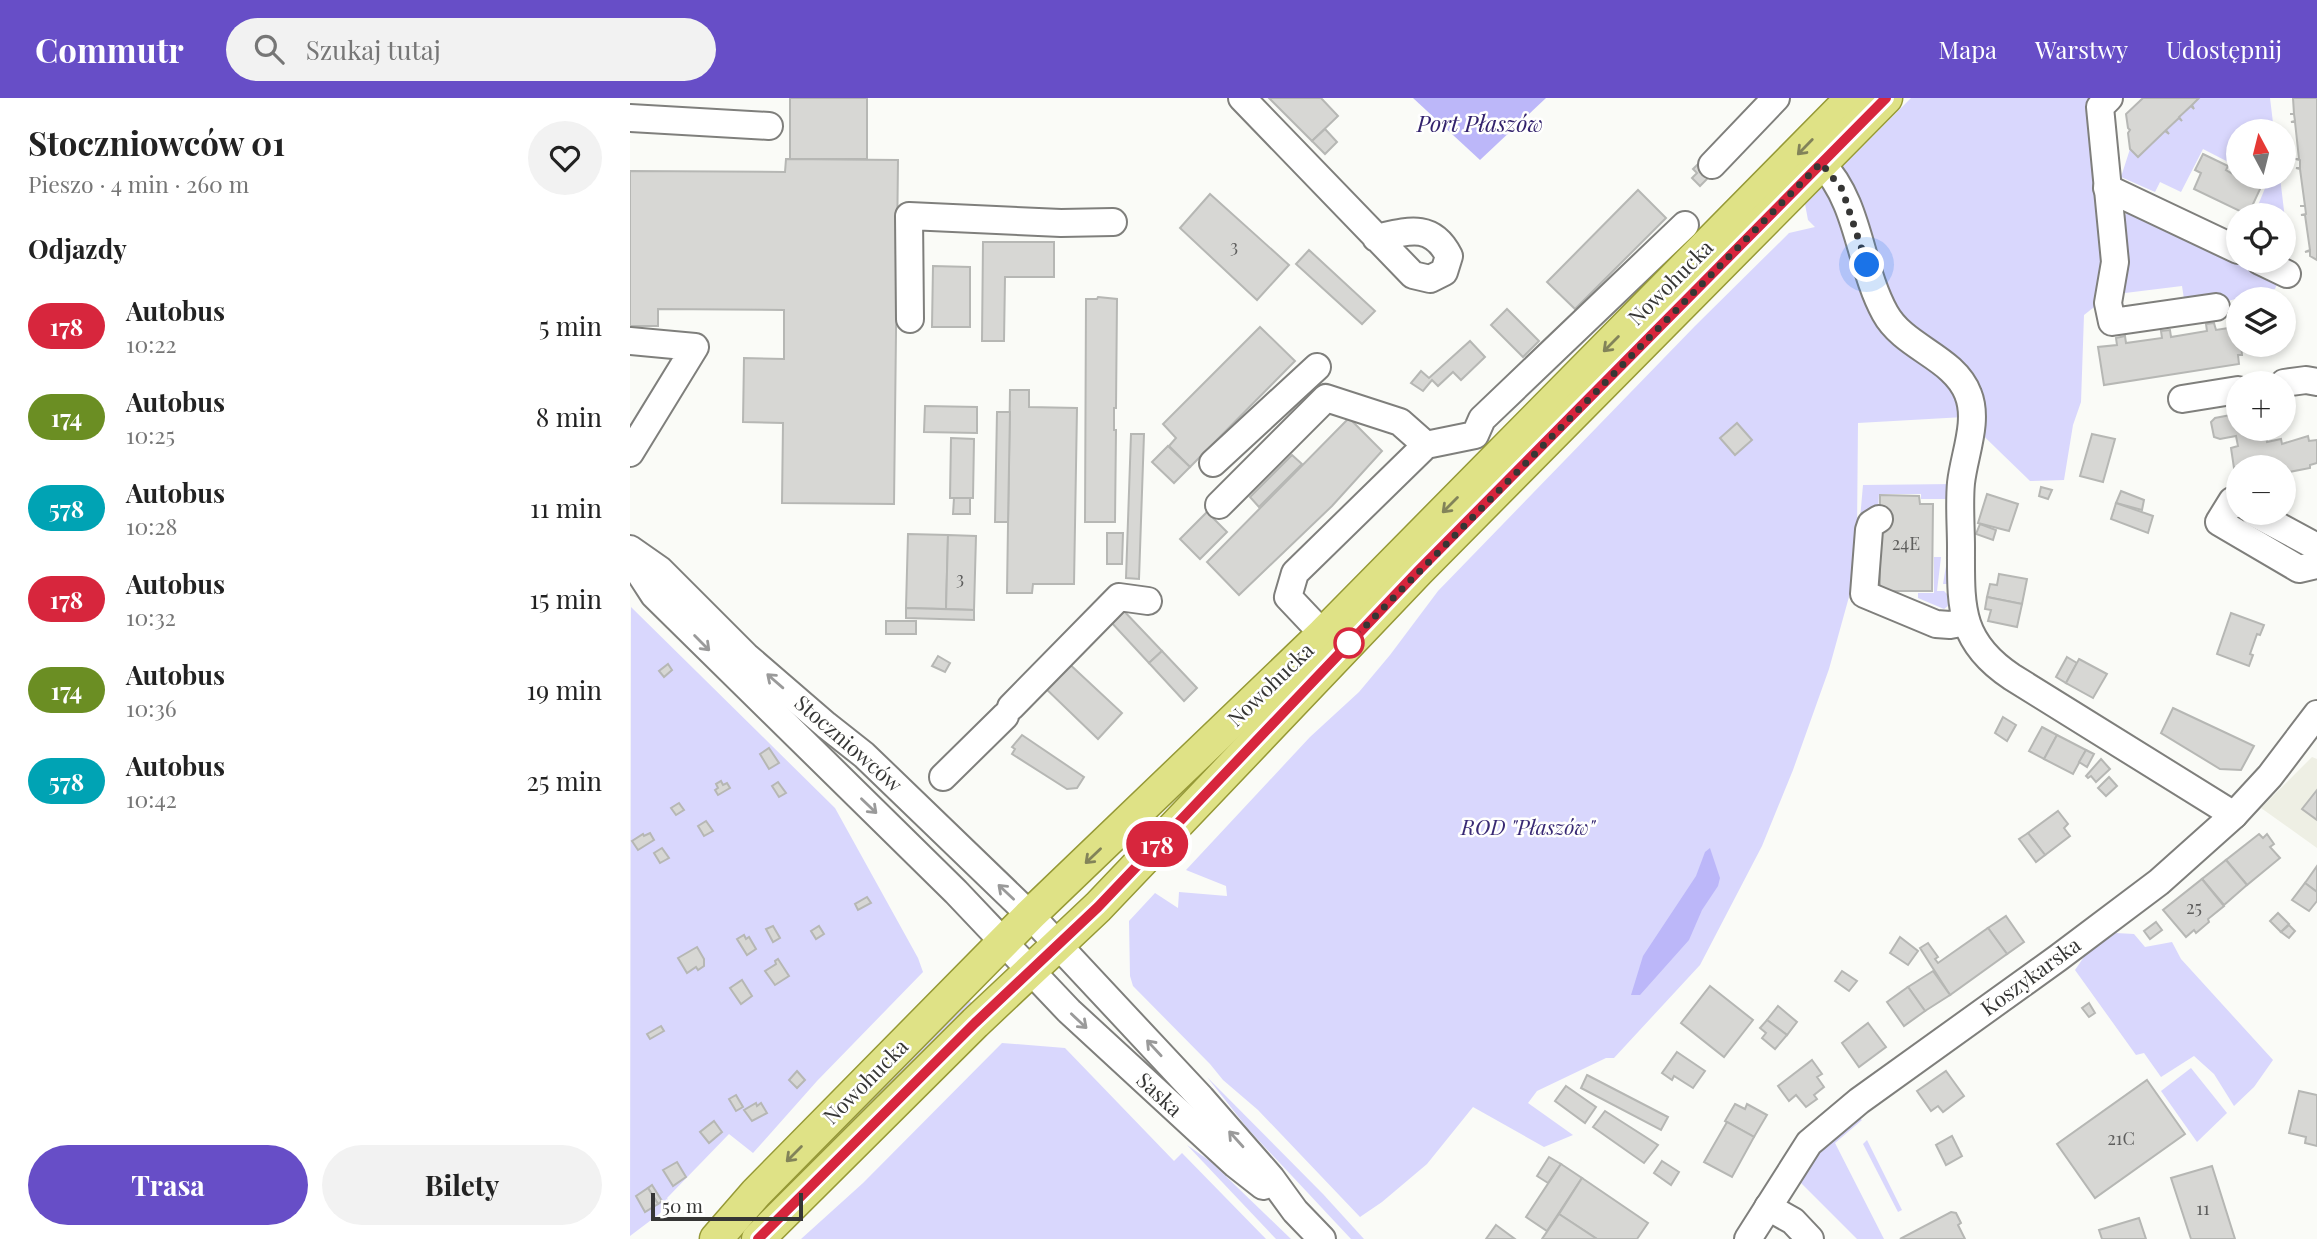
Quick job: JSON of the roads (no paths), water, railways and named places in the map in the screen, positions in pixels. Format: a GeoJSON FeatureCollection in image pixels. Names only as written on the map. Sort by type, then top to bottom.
{"type":"FeatureCollection","features":[{"type":"Feature","properties":{"kind":"main road","name":"Nowohucka"},"geometry":{"type":"LineString","coordinates":[[716,1239],[755,1193],[1030,915],[1323,634],[1852,98]]}},
{"type":"Feature","properties":{"kind":"main road","name":"Nowohucka"},"geometry":{"type":"LineString","coordinates":[[758,1239],[975,1023],[1059,946],[1419,570],[1886,98]]}},
{"type":"Feature","properties":{"kind":"street"},"geometry":{"type":"LineString","coordinates":[[1242,98],[1376,238]]}},
{"type":"Feature","properties":{"kind":"street"},"geometry":{"type":"LineString","coordinates":[[1712,165],[1776,98]]}},
{"type":"Feature","properties":{"kind":"street"},"geometry":{"type":"LineString","coordinates":[[2109,98],[2100,107],[2115,262],[2108,303],[2112,322],[2216,307]]}},
{"type":"Feature","properties":{"kind":"street"},"geometry":{"type":"LineString","coordinates":[[630,118],[769,125]]}},
{"type":"Feature","properties":{"kind":"street"},"geometry":{"type":"LineString","coordinates":[[1821,163],[1842,189],[1886,315],[1907,339],[1949,368],[1969,395],[1972,412],[1961,485],[1961,584],[1964,617],[1977,644],[1998,668],[2234,815]]}},
{"type":"Feature","properties":{"kind":"street"},"geometry":{"type":"LineString","coordinates":[[2107,188],[2226,244]]}},
{"type":"Feature","properties":{"kind":"street"},"geometry":{"type":"LineString","coordinates":[[911,319],[909,216],[1061,223],[1113,222]]}},
{"type":"Feature","properties":{"kind":"street"},"geometry":{"type":"LineString","coordinates":[[1323,634],[1288,597],[1295,573],[1426,444],[1475,435],[1482,419],[1685,225]]}},
{"type":"Feature","properties":{"kind":"street"},"geometry":{"type":"LineString","coordinates":[[630,341],[695,347],[630,453]]}},
{"type":"Feature","properties":{"kind":"street"},"geometry":{"type":"LineString","coordinates":[[1213,463],[1317,367]]}},
{"type":"Feature","properties":{"kind":"street"},"geometry":{"type":"LineString","coordinates":[[2296,381],[2317,382]]}},
{"type":"Feature","properties":{"kind":"street"},"geometry":{"type":"LineString","coordinates":[[2182,399],[2226,392]]}},
{"type":"Feature","properties":{"kind":"street"},"geometry":{"type":"LineString","coordinates":[[1219,505],[1326,398],[1400,422],[1426,444]]}},
{"type":"Feature","properties":{"kind":"street"},"geometry":{"type":"LineString","coordinates":[[2226,510],[2219,522],[2299,569],[2317,565]]}},
{"type":"Feature","properties":{"kind":"street"},"geometry":{"type":"LineString","coordinates":[[1879,519],[1871,524],[1869,530],[1864,594],[1936,624],[1950,625],[1964,617]]}},
{"type":"Feature","properties":{"kind":"street"},"geometry":{"type":"LineString","coordinates":[[2276,525],[2317,547]]}},
{"type":"Feature","properties":{"kind":"street","name":"Stoczniowców"},"geometry":{"type":"LineString","coordinates":[[630,549],[660,570],[746,656],[864,755],[1059,946]]}},
{"type":"Feature","properties":{"kind":"street","name":"Stoczniowców"},"geometry":{"type":"LineString","coordinates":[[630,558],[654,595],[956,892],[1031,972]]}},
{"type":"Feature","properties":{"kind":"street"},"geometry":{"type":"LineString","coordinates":[[1906,592],[1906,600],[1938,614],[1964,617]]}},
{"type":"Feature","properties":{"kind":"street"},"geometry":{"type":"LineString","coordinates":[[943,777],[1119,597],[1148,601]]}},
{"type":"Feature","properties":{"kind":"street","name":"Koszykarska"},"geometry":{"type":"LineString","coordinates":[[1748,1239],[1808,1143],[2159,882],[2234,815],[2270,776],[2317,714]]}},
{"type":"Feature","properties":{"kind":"street","name":"Saska"},"geometry":{"type":"LineString","coordinates":[[1059,946],[1236,1138],[1295,1211],[1322,1239]]}},
{"type":"Feature","properties":{"kind":"street","name":"Saska"},"geometry":{"type":"LineString","coordinates":[[1031,972],[1069,1011],[1235,1164],[1295,1211]]}},
{"type":"Feature","properties":{"kind":"street"},"geometry":{"type":"LineString","coordinates":[[1769,1206],[1793,1222],[1811,1239]]}},
{"type":"Feature","properties":{"kind":"water","name":"Port Płaszów"},"geometry":{"type":"Polygon","coordinates":[[[1413,98],[1546,98],[1480,160],[1413,98]]]}},
{"type":"Feature","properties":{"kind":"water"},"geometry":{"type":"Polygon","coordinates":[[[1710,848],[1720,878],[1689,940],[1640,995],[1631,995],[1643,956],[1696,876],[1705,852],[1710,848]]]}},
{"type":"Feature","properties":{"kind":"park label","name":"ROD \"Płaszów\""},"geometry":{"type":"Point","coordinates":[1528,828]}}]}
